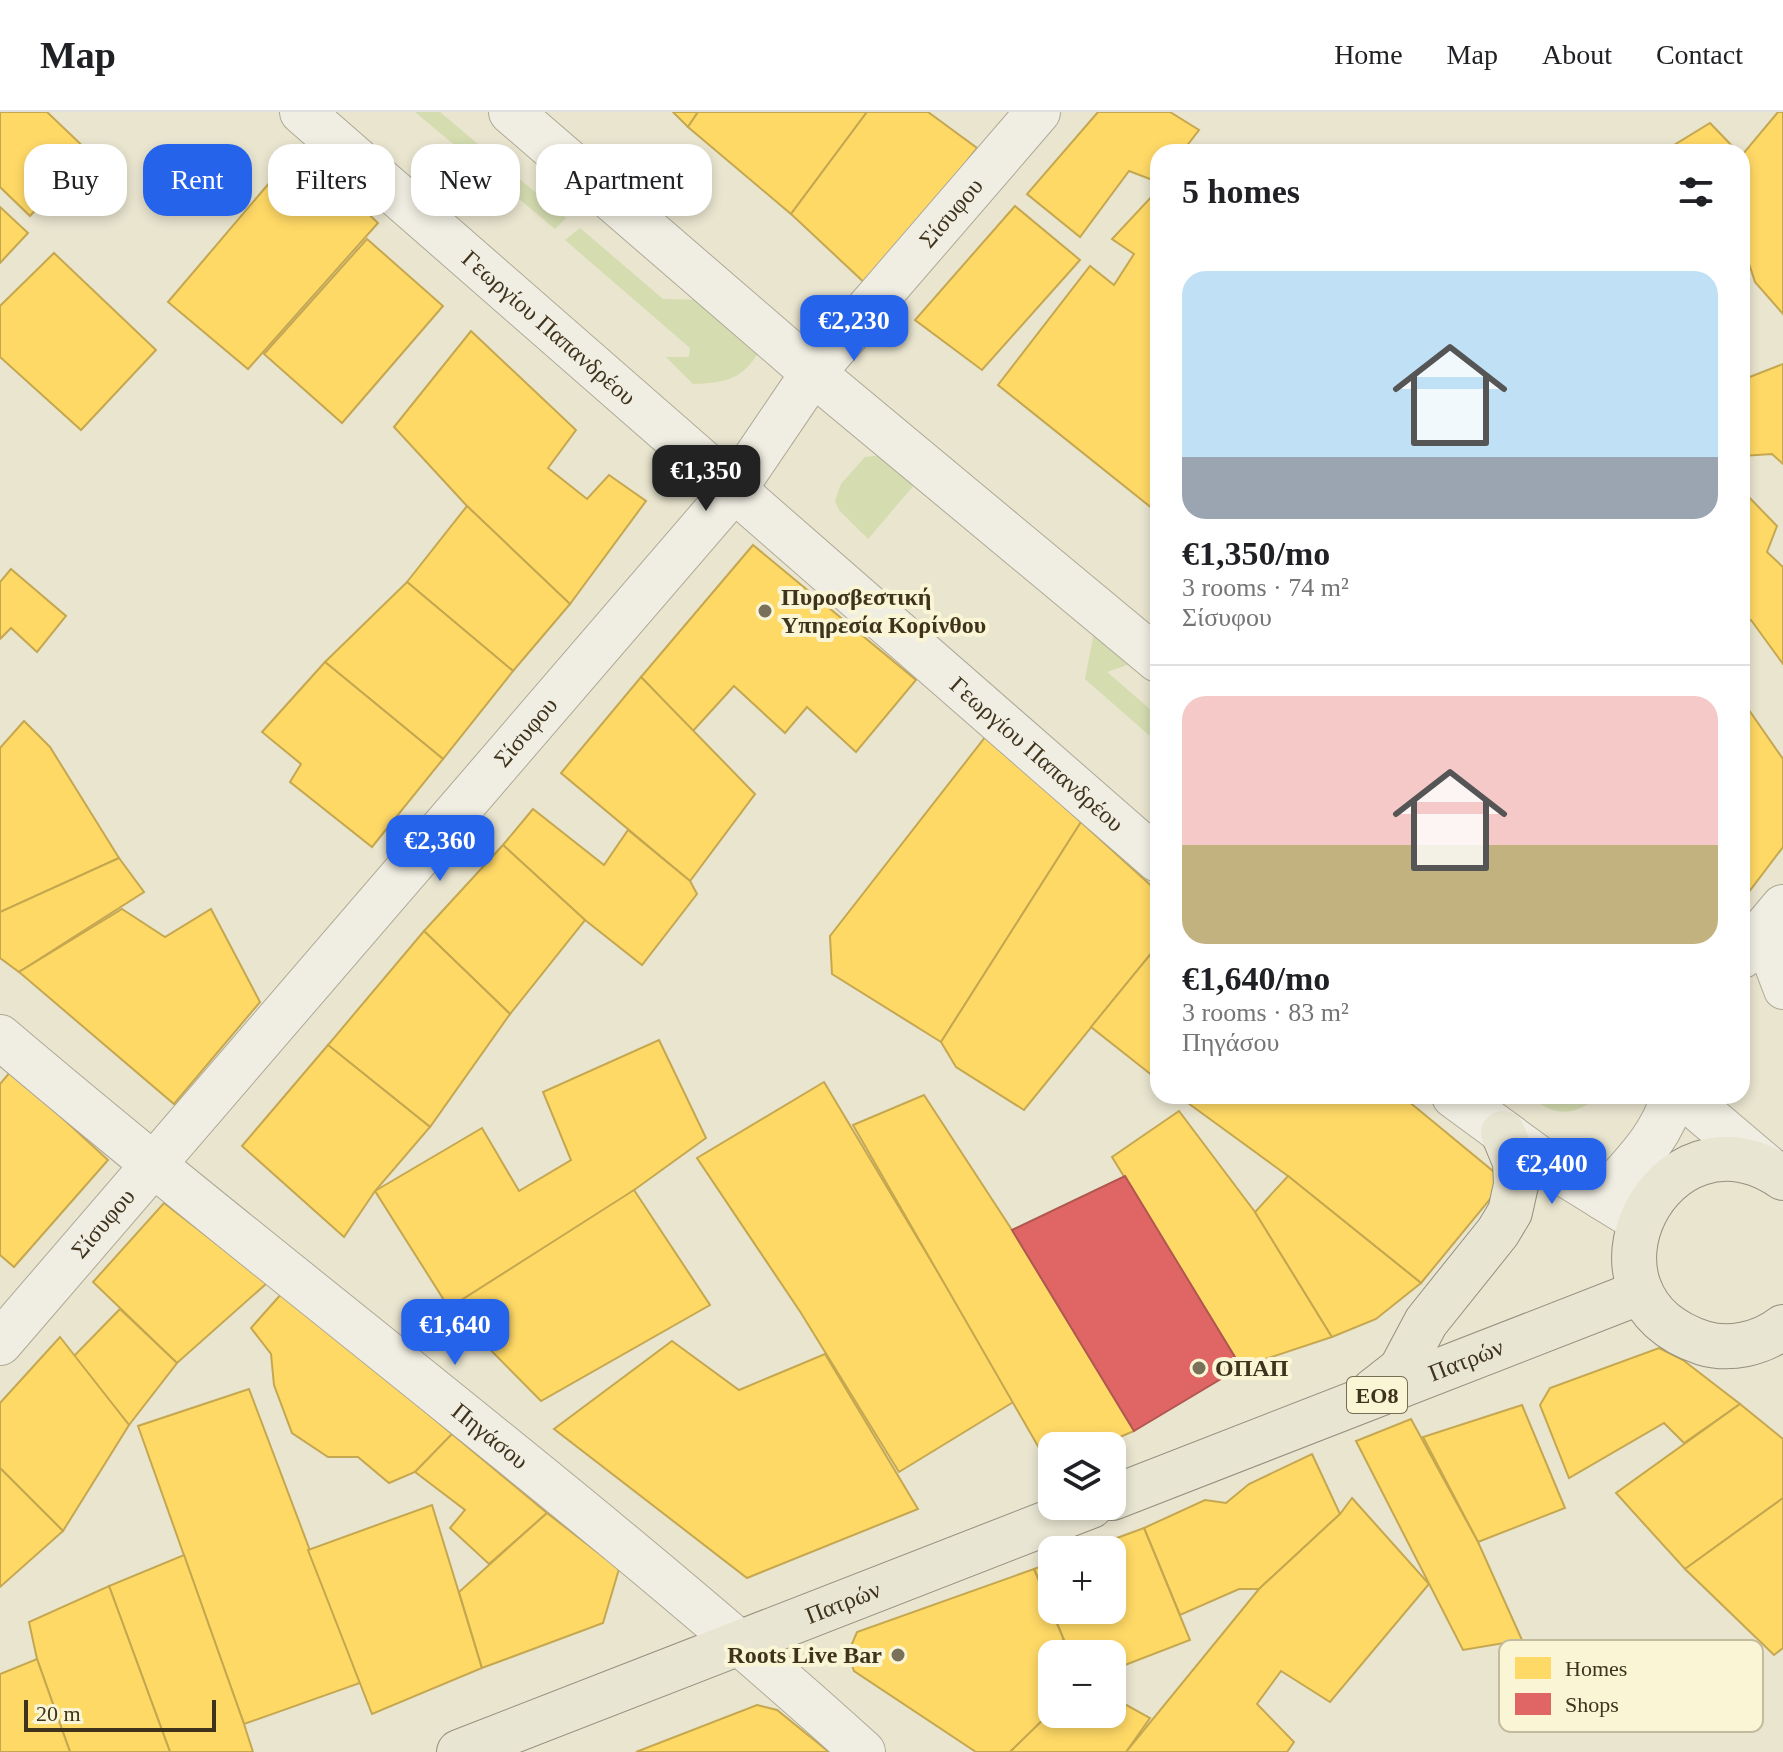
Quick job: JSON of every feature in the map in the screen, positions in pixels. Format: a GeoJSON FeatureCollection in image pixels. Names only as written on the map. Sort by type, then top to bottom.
{"type":"FeatureCollection","features":[{"type":"Feature","properties":{"kind":"main road"},"geometry":{"type":"LineString","coordinates":[[1361,1401],[1401,1369],[1426,1322],[1498,1232],[1510,1212],[1516,1185],[1515,1162],[1503,1133]]}},
{"type":"Feature","properties":{"kind":"main road"},"geometry":{"type":"LineString","coordinates":[[1776,1174],[1740,1160],[1708,1161],[1679,1173],[1655,1193],[1621,1209],[1641,1292],[1658,1317],[1684,1337],[1713,1346],[1744,1345],[1771,1337],[1783,1327]]}},
{"type":"Feature","properties":{"kind":"main road","name":"Πατρών"},"geometry":{"type":"LineString","coordinates":[[1126,1493],[1641,1292]]}},
{"type":"Feature","properties":{"kind":"main road","name":"Πατρών"},"geometry":{"type":"LineString","coordinates":[[459,1752],[1055,1520]]}},
{"type":"Feature","properties":{"kind":"street","name":"Γεωργίου Παπανδρέου"},"geometry":{"type":"LineString","coordinates":[[302,112],[1150,853]]}},
{"type":"Feature","properties":{"kind":"street"},"geometry":{"type":"LineString","coordinates":[[511,112],[813,373],[1150,653]]}},
{"type":"Feature","properties":{"kind":"street","name":"Σίσυφου"},"geometry":{"type":"LineString","coordinates":[[0,1343],[733,491],[813,373],[1038,112]]}},
{"type":"Feature","properties":{"kind":"street","name":"Πηγάσου"},"geometry":{"type":"LineString","coordinates":[[0,1037],[151,1166],[741,1642],[863,1752]]}},
{"type":"Feature","properties":{"kind":"street"},"geometry":{"type":"LineString","coordinates":[[1465,1104],[1503,1133],[1621,1209],[1651,1144],[1667,1120],[1671,1104]]}},
{"type":"Feature","properties":{"kind":"street"},"geometry":{"type":"LineString","coordinates":[[1693,1104],[1776,1174]]}},
{"type":"Feature","properties":{"kind":"lane"},"geometry":{"type":"LineString","coordinates":[[1764,930],[1783,990]]}},
{"type":"Feature","properties":{"kind":"green space"},"geometry":{"type":"Polygon","coordinates":[[[415,112],[440,112],[478,144],[453,144],[415,112]]]}},
{"type":"Feature","properties":{"kind":"green space"},"geometry":{"type":"Polygon","coordinates":[[[520,179],[536,193],[536,213],[520,200],[520,179]]]}},
{"type":"Feature","properties":{"kind":"green space"},"geometry":{"type":"Polygon","coordinates":[[[539,216],[566,218],[555,229],[539,216]]]}},
{"type":"Feature","properties":{"kind":"green space"},"geometry":{"type":"Polygon","coordinates":[[[580,228],[663,299],[707,300],[758,353],[752,362],[731,378],[693,384],[666,357],[689,357],[690,348],[565,240],[580,228]]]}},
{"type":"Feature","properties":{"kind":"green space"},"geometry":{"type":"Polygon","coordinates":[[[883,455],[915,484],[868,539],[839,510],[835,501],[841,484],[865,457],[883,455]]]}},
{"type":"Feature","properties":{"kind":"green space"},"geometry":{"type":"Polygon","coordinates":[[[1095,627],[1133,663],[1107,672],[1150,709],[1150,736],[1085,679],[1095,627]]]}},
{"type":"Feature","properties":{"kind":"green space"},"geometry":{"type":"Polygon","coordinates":[[[1541,1104],[1589,1104],[1565,1112],[1541,1104]]]}},
{"type":"Feature","properties":{"kind":"building: Homes"},"geometry":{"type":"Polygon","coordinates":[[[0,112],[47,112],[81,144],[24,144],[24,210],[0,187],[0,112]]]}},
{"type":"Feature","properties":{"kind":"building: Homes"},"geometry":{"type":"Polygon","coordinates":[[[673,112],[698,112],[688,127],[673,112]]]}},
{"type":"Feature","properties":{"kind":"building: Homes"},"geometry":{"type":"Polygon","coordinates":[[[698,112],[867,112],[791,214],[712,147],[712,144],[688,127],[698,112]]]}},
{"type":"Feature","properties":{"kind":"building: Homes"},"geometry":{"type":"Polygon","coordinates":[[[867,112],[928,112],[977,148],[869,287],[791,214],[867,112]]]}},
{"type":"Feature","properties":{"kind":"building: Homes"},"geometry":{"type":"Polygon","coordinates":[[[1098,112],[1170,112],[1199,130],[1188,144],[1150,144],[1150,179],[1129,171],[1080,237],[1027,194],[1098,112]]]}},
{"type":"Feature","properties":{"kind":"building: Homes"},"geometry":{"type":"Polygon","coordinates":[[[1778,112],[1783,112],[1783,314],[1755,282],[1750,267],[1750,145],[1778,112]]]}},
{"type":"Feature","properties":{"kind":"building: Homes"},"geometry":{"type":"Polygon","coordinates":[[[1710,123],[1730,144],[1676,144],[1710,123]]]}},
{"type":"Feature","properties":{"kind":"building: Homes"},"geometry":{"type":"Polygon","coordinates":[[[268,184],[268,216],[371,216],[378,223],[248,369],[168,302],[241,216],[252,216],[252,203],[268,184]]]}},
{"type":"Feature","properties":{"kind":"building: Homes"},"geometry":{"type":"Polygon","coordinates":[[[1150,198],[1150,507],[998,385],[1090,266],[1114,285],[1134,254],[1112,239],[1150,198]]]}},
{"type":"Feature","properties":{"kind":"building: Homes"},"geometry":{"type":"Polygon","coordinates":[[[1015,206],[1080,260],[982,370],[915,320],[1015,206]]]}},
{"type":"Feature","properties":{"kind":"building: Homes"},"geometry":{"type":"Polygon","coordinates":[[[0,207],[28,233],[0,263],[0,207]]]}},
{"type":"Feature","properties":{"kind":"building: Homes"},"geometry":{"type":"Polygon","coordinates":[[[367,239],[443,306],[342,423],[264,354],[367,239]]]}},
{"type":"Feature","properties":{"kind":"building: Homes"},"geometry":{"type":"Polygon","coordinates":[[[54,253],[156,350],[81,430],[0,357],[0,306],[54,253]]]}},
{"type":"Feature","properties":{"kind":"building: Homes"},"geometry":{"type":"Polygon","coordinates":[[[471,331],[576,430],[548,468],[587,499],[609,475],[646,501],[570,604],[467,506],[394,427],[471,331]]]}},
{"type":"Feature","properties":{"kind":"building: Homes"},"geometry":{"type":"Polygon","coordinates":[[[1783,364],[1783,464],[1772,454],[1750,455],[1750,377],[1783,364]]]}},
{"type":"Feature","properties":{"kind":"building: Homes"},"geometry":{"type":"Polygon","coordinates":[[[1750,498],[1777,526],[1767,552],[1783,567],[1783,664],[1751,620],[1750,498]]]}},
{"type":"Feature","properties":{"kind":"building: Homes"},"geometry":{"type":"Polygon","coordinates":[[[467,506],[570,604],[513,671],[407,582],[467,506]]]}},
{"type":"Feature","properties":{"kind":"building: Homes","name":"Πυροσβεστική Υπηρεσία Κορίνθου"},"geometry":{"type":"Polygon","coordinates":[[[753,545],[916,680],[856,752],[807,707],[785,733],[734,686],[692,732],[641,677],[753,545]]]}},
{"type":"Feature","properties":{"kind":"building: Homes"},"geometry":{"type":"Polygon","coordinates":[[[11,569],[66,616],[37,652],[11,628],[0,639],[0,582],[11,569]]]}},
{"type":"Feature","properties":{"kind":"building: Homes"},"geometry":{"type":"Polygon","coordinates":[[[407,582],[513,671],[443,759],[325,662],[407,582]]]}},
{"type":"Feature","properties":{"kind":"building: Homes"},"geometry":{"type":"Polygon","coordinates":[[[325,662],[443,759],[372,847],[290,782],[301,764],[262,732],[325,662]]]}},
{"type":"Feature","properties":{"kind":"building: Homes"},"geometry":{"type":"Polygon","coordinates":[[[641,677],[755,794],[690,881],[561,773],[641,677]]]}},
{"type":"Feature","properties":{"kind":"building: Homes"},"geometry":{"type":"Polygon","coordinates":[[[1750,712],[1783,759],[1783,847],[1750,890],[1750,712]]]}},
{"type":"Feature","properties":{"kind":"building: Homes"},"geometry":{"type":"Polygon","coordinates":[[[24,721],[50,747],[119,858],[0,912],[0,748],[24,721]]]}},
{"type":"Feature","properties":{"kind":"building: Homes"},"geometry":{"type":"Polygon","coordinates":[[[986,736],[1081,822],[941,1042],[832,974],[830,936],[986,736]]]}},
{"type":"Feature","properties":{"kind":"building: Homes"},"geometry":{"type":"Polygon","coordinates":[[[533,809],[604,865],[628,830],[690,881],[697,894],[642,965],[585,920],[503,845],[533,809]]]}},
{"type":"Feature","properties":{"kind":"building: Homes"},"geometry":{"type":"Polygon","coordinates":[[[1081,822],[1150,885],[1150,955],[1024,1110],[956,1067],[941,1042],[1081,822]]]}},
{"type":"Feature","properties":{"kind":"building: Homes"},"geometry":{"type":"Polygon","coordinates":[[[503,845],[585,920],[510,1014],[424,931],[503,845]]]}},
{"type":"Feature","properties":{"kind":"building: Homes"},"geometry":{"type":"Polygon","coordinates":[[[119,858],[144,892],[19,972],[0,958],[0,912],[119,858]]]}},
{"type":"Feature","properties":{"kind":"building: Homes"},"geometry":{"type":"Polygon","coordinates":[[[122,909],[165,937],[211,909],[260,1002],[174,1104],[19,972],[122,909]]]}},
{"type":"Feature","properties":{"kind":"building: Homes"},"geometry":{"type":"Polygon","coordinates":[[[424,931],[510,1014],[430,1127],[328,1045],[424,931]]]}},
{"type":"Feature","properties":{"kind":"building: Homes"},"geometry":{"type":"Polygon","coordinates":[[[1150,955],[1150,1074],[1091,1027],[1150,955]]]}},
{"type":"Feature","properties":{"kind":"building: Homes"},"geometry":{"type":"Polygon","coordinates":[[[659,1040],[706,1138],[623,1198],[449,1308],[375,1191],[482,1128],[519,1191],[571,1160],[543,1092],[659,1040]]]}},
{"type":"Feature","properties":{"kind":"building: Homes"},"geometry":{"type":"Polygon","coordinates":[[[328,1045],[430,1127],[375,1191],[344,1237],[242,1146],[328,1045]]]}},
{"type":"Feature","properties":{"kind":"building: Homes"},"geometry":{"type":"Polygon","coordinates":[[[11,1071],[108,1160],[14,1267],[0,1255],[0,1084],[11,1071]]]}},
{"type":"Feature","properties":{"kind":"building: Homes"},"geometry":{"type":"Polygon","coordinates":[[[824,1082],[1015,1401],[899,1472],[801,1313],[697,1158],[824,1082]]]}},
{"type":"Feature","properties":{"kind":"building: Homes"},"geometry":{"type":"Polygon","coordinates":[[[924,1095],[1012,1230],[1134,1431],[1126,1434],[1126,1432],[1038,1432],[1038,1446],[853,1125],[924,1095]]]}},
{"type":"Feature","properties":{"kind":"building: Homes"},"geometry":{"type":"Polygon","coordinates":[[[1189,1104],[1412,1104],[1505,1181],[1421,1283],[1288,1176],[1189,1104]]]}},
{"type":"Feature","properties":{"kind":"building: Homes"},"geometry":{"type":"Polygon","coordinates":[[[1179,1111],[1255,1212],[1332,1337],[1241,1367],[1112,1157],[1179,1111]]]}},
{"type":"Feature","properties":{"kind":"building: Homes"},"geometry":{"type":"Polygon","coordinates":[[[1288,1176],[1421,1283],[1376,1319],[1332,1337],[1255,1212],[1288,1176]]]}},
{"type":"Feature","properties":{"kind":"building: Homes"},"geometry":{"type":"Polygon","coordinates":[[[634,1190],[710,1305],[541,1401],[449,1308],[634,1190]]]}},
{"type":"Feature","properties":{"kind":"building: Homes"},"geometry":{"type":"Polygon","coordinates":[[[164,1203],[267,1283],[177,1363],[93,1282],[164,1203]]]}},
{"type":"Feature","properties":{"kind":"building: Homes"},"geometry":{"type":"Polygon","coordinates":[[[283,1292],[452,1434],[415,1472],[389,1483],[358,1457],[328,1457],[292,1433],[274,1385],[271,1354],[251,1328],[283,1292]]]}},
{"type":"Feature","properties":{"kind":"building: Homes"},"geometry":{"type":"Polygon","coordinates":[[[120,1309],[177,1363],[129,1425],[74,1356],[120,1309]]]}},
{"type":"Feature","properties":{"kind":"building: Homes"},"geometry":{"type":"Polygon","coordinates":[[[60,1337],[129,1425],[63,1531],[0,1468],[0,1403],[60,1337]]]}},
{"type":"Feature","properties":{"kind":"building: Homes"},"geometry":{"type":"Polygon","coordinates":[[[672,1341],[739,1390],[825,1354],[918,1509],[747,1578],[554,1429],[672,1341]]]}},
{"type":"Feature","properties":{"kind":"building: Homes"},"geometry":{"type":"Polygon","coordinates":[[[1659,1348],[1683,1360],[1740,1404],[1684,1443],[1664,1423],[1569,1478],[1540,1405],[1550,1388],[1659,1348]]]}},
{"type":"Feature","properties":{"kind":"building: Homes"},"geometry":{"type":"Polygon","coordinates":[[[249,1389],[360,1683],[244,1724],[138,1426],[249,1389]]]}},
{"type":"Feature","properties":{"kind":"building: Homes"},"geometry":{"type":"Polygon","coordinates":[[[1740,1404],[1783,1439],[1783,1498],[1685,1569],[1616,1493],[1740,1404]]]}},
{"type":"Feature","properties":{"kind":"building: Homes"},"geometry":{"type":"Polygon","coordinates":[[[1522,1405],[1565,1508],[1478,1542],[1423,1437],[1522,1405]]]}},
{"type":"Feature","properties":{"kind":"building: Homes"},"geometry":{"type":"Polygon","coordinates":[[[1411,1419],[1478,1542],[1522,1640],[1499,1640],[1499,1644],[1463,1650],[1356,1441],[1411,1419]]]}},
{"type":"Feature","properties":{"kind":"building: Homes"},"geometry":{"type":"Polygon","coordinates":[[[452,1434],[547,1513],[489,1564],[450,1528],[465,1510],[415,1472],[452,1434]]]}},
{"type":"Feature","properties":{"kind":"building: Homes"},"geometry":{"type":"Polygon","coordinates":[[[1312,1454],[1340,1514],[1259,1589],[1239,1589],[1180,1615],[1144,1528],[1205,1500],[1226,1503],[1249,1484],[1312,1454]]]}},
{"type":"Feature","properties":{"kind":"building: Homes"},"geometry":{"type":"Polygon","coordinates":[[[0,1468],[63,1531],[0,1587],[0,1468]]]}},
{"type":"Feature","properties":{"kind":"building: Homes"},"geometry":{"type":"Polygon","coordinates":[[[1352,1498],[1429,1584],[1330,1702],[1281,1671],[1257,1704],[1294,1742],[1287,1752],[1126,1752],[1259,1589],[1340,1514],[1352,1498]]]}},
{"type":"Feature","properties":{"kind":"building: Homes"},"geometry":{"type":"Polygon","coordinates":[[[1783,1498],[1783,1648],[1774,1655],[1763,1644],[1763,1640],[1758,1640],[1685,1569],[1783,1498]]]}},
{"type":"Feature","properties":{"kind":"building: Homes"},"geometry":{"type":"Polygon","coordinates":[[[432,1505],[482,1668],[372,1714],[308,1550],[432,1505]]]}},
{"type":"Feature","properties":{"kind":"building: Homes"},"geometry":{"type":"Polygon","coordinates":[[[547,1513],[619,1569],[603,1623],[482,1668],[459,1592],[547,1513]]]}},
{"type":"Feature","properties":{"kind":"building: Homes"},"geometry":{"type":"Polygon","coordinates":[[[1144,1528],[1190,1640],[1126,1665],[1126,1640],[1064,1640],[1057,1624],[1126,1624],[1126,1536],[1122,1536],[1144,1528]]]}},
{"type":"Feature","properties":{"kind":"building: Homes"},"geometry":{"type":"Polygon","coordinates":[[[184,1555],[253,1752],[170,1752],[109,1586],[184,1555]]]}},
{"type":"Feature","properties":{"kind":"building: Homes"},"geometry":{"type":"Polygon","coordinates":[[[1034,1569],[1038,1579],[1038,1624],[1057,1624],[1063,1640],[1038,1640],[1038,1725],[1010,1752],[976,1752],[854,1671],[848,1653],[857,1632],[1034,1569]]]}},
{"type":"Feature","properties":{"kind":"building: Homes"},"geometry":{"type":"Polygon","coordinates":[[[109,1586],[170,1752],[70,1752],[37,1659],[29,1622],[109,1586]]]}},
{"type":"Feature","properties":{"kind":"building: Homes"},"geometry":{"type":"Polygon","coordinates":[[[37,1659],[70,1752],[0,1752],[0,1674],[37,1659]]]}},
{"type":"Feature","properties":{"kind":"building: Homes"},"geometry":{"type":"Polygon","coordinates":[[[757,1705],[777,1710],[829,1752],[636,1752],[757,1705]]]}},
{"type":"Feature","properties":{"kind":"building: Homes"},"geometry":{"type":"Polygon","coordinates":[[[1126,1705],[1150,1718],[1126,1752],[1010,1752],[1038,1725],[1038,1728],[1126,1728],[1126,1705]]]}},
{"type":"Feature","properties":{"kind":"building: Shops"},"geometry":{"type":"Polygon","coordinates":[[[1125,1176],[1241,1367],[1134,1431],[1012,1230],[1125,1176]]]}},
{"type":"Feature","properties":{"kind":"place","name":"Πυροσβεστική Υπηρεσία Κορίνθου"},"geometry":{"type":"Point","coordinates":[765,611]}},
{"type":"Feature","properties":{"kind":"place","name":"ΟΠΑΠ"},"geometry":{"type":"Point","coordinates":[1199,1368]}},
{"type":"Feature","properties":{"kind":"place","name":"Roots Live Bar"},"geometry":{"type":"Point","coordinates":[898,1655]}}]}
